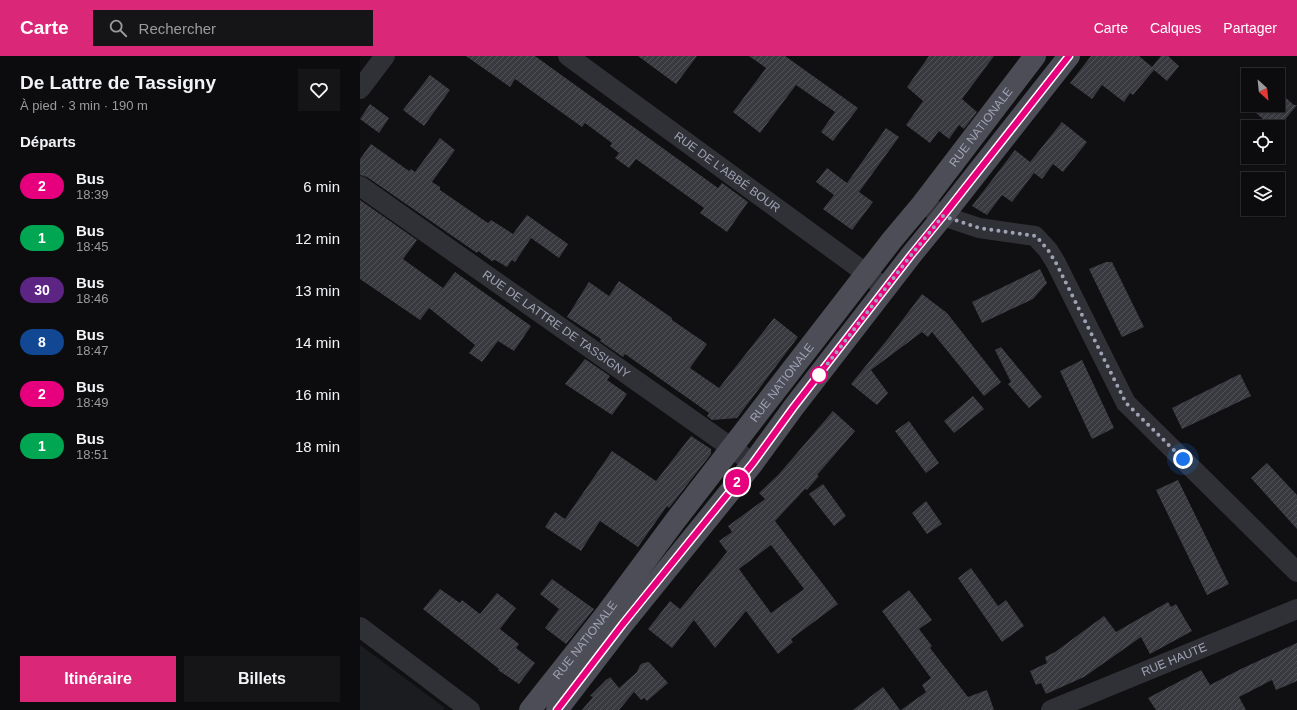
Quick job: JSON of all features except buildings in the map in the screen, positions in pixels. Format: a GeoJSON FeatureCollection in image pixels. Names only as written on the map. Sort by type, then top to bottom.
{"type":"FeatureCollection","features":[{"type":"Feature","properties":{"kind":"main road","name":"RUE NATIONALE"},"geometry":{"type":"LineString","coordinates":[[557,710],[675,521],[923,203],[1035,56]]}},
{"type":"Feature","properties":{"kind":"main road","name":"RUE NATIONALE"},"geometry":{"type":"LineString","coordinates":[[530,710],[614,620],[753,463],[793,408],[912,254],[1068,56]]}},
{"type":"Feature","properties":{"kind":"street"},"geometry":{"type":"LineString","coordinates":[[360,89],[385,56]]}},
{"type":"Feature","properties":{"kind":"street","name":"RUE DE L'ABBÉ BOUR"},"geometry":{"type":"LineString","coordinates":[[568,56],[886,289]]}},
{"type":"Feature","properties":{"kind":"street","name":"RUE DE LATTRE DE TASSIGNY"},"geometry":{"type":"LineString","coordinates":[[360,186],[753,463]]}},
{"type":"Feature","properties":{"kind":"street"},"geometry":{"type":"LineString","coordinates":[[923,203],[943,216],[979,228],[1036,236],[1048,250],[1056,263],[1126,403],[1297,572]]}},
{"type":"Feature","properties":{"kind":"street","name":"RUE HAUTE"},"geometry":{"type":"LineString","coordinates":[[1052,710],[1297,609]]}},
{"type":"Feature","properties":{"kind":"street"},"geometry":{"type":"LineString","coordinates":[[360,626],[470,710]]}},
{"type":"Feature","properties":{"kind":"shaded area"},"geometry":{"type":"Polygon","coordinates":[[[360,645],[445,708],[443,710],[360,710],[360,645]]]}},
{"type":"Feature","properties":{"kind":"bus line","name":"2"},"geometry":{"type":"LineString","coordinates":[[557,710],[622,625],[753,463],[793,408],[912,254],[1069,56]]}},
{"type":"Feature","properties":{"kind":"route"},"geometry":{"type":"LineString","coordinates":[[819,375],[943,216],[979,228],[1036,236],[1048,250],[1056,263],[1126,403],[1183,459]]}}]}
